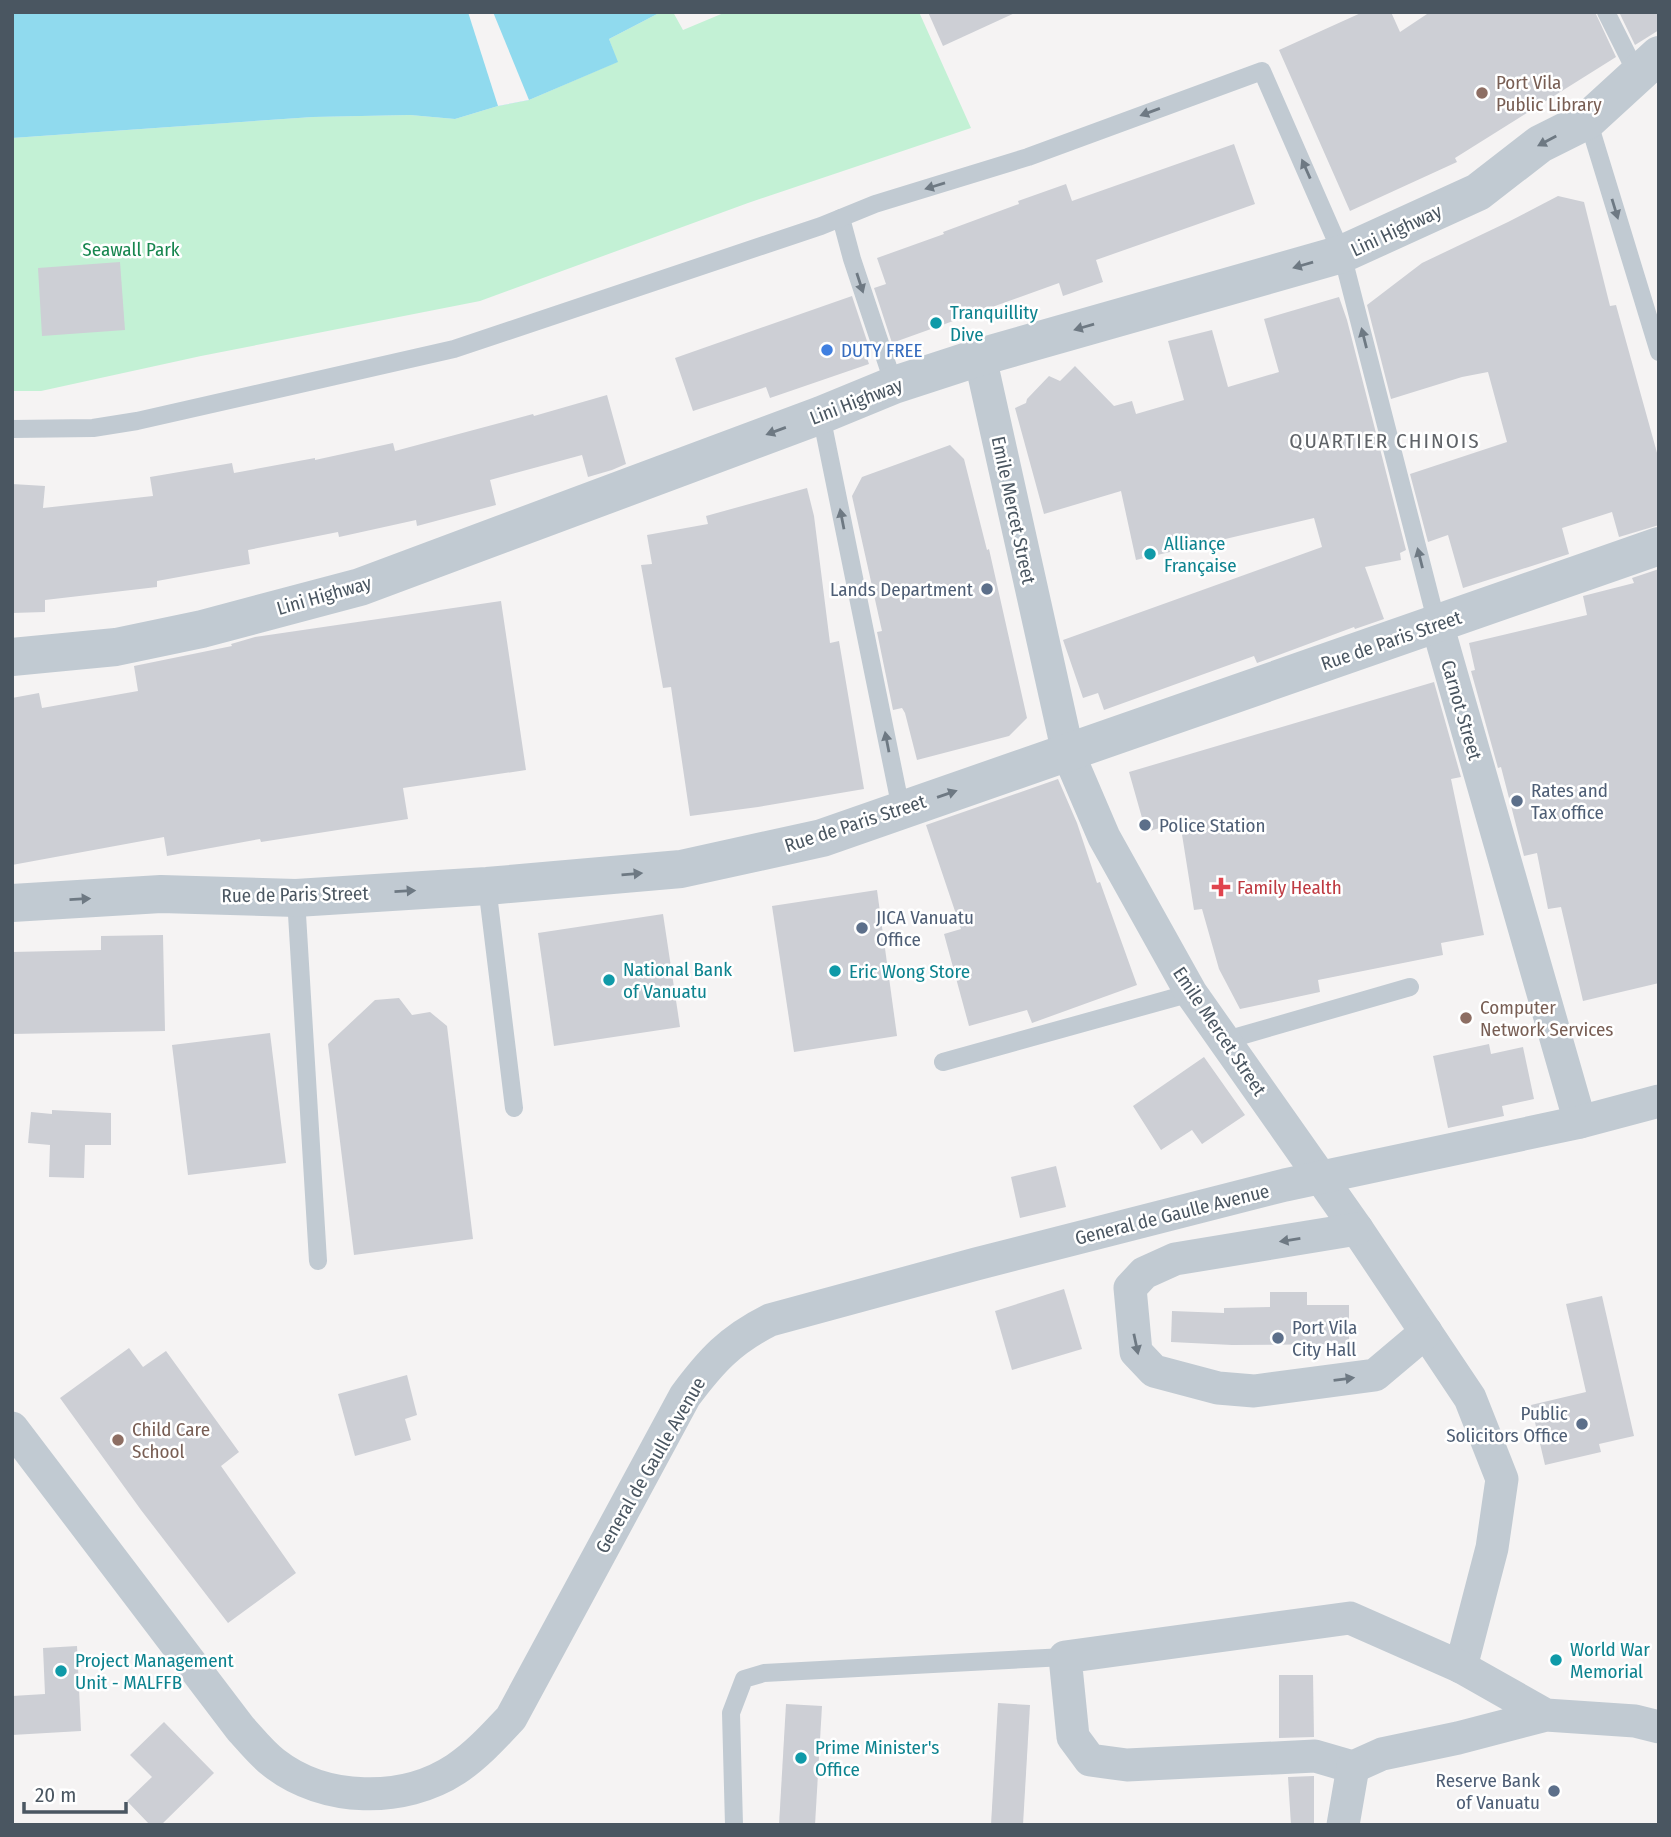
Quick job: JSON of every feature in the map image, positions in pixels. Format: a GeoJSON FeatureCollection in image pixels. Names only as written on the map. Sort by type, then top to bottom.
{"type":"FeatureCollection","features":[{"type":"Feature","properties":{"kind":"street","name":"Lini Highway"},"geometry":{"type":"LineString","coordinates":[[12,657],[116,647],[202,629],[360,587],[821,415],[894,385],[980,357],[1342,254],[1478,192],[1540,144],[1588,120],[1648,66]]}},
{"type":"Feature","properties":{"kind":"street","name":"Emile Mercet Street"},"geometry":{"type":"LineString","coordinates":[[980,357],[1068,753],[1104,837],[1191,993],[1357,1229],[1470,1398],[1503,1479],[1492,1548],[1461,1667]]}},
{"type":"Feature","properties":{"kind":"street","name":"Rue de Paris Street"},"geometry":{"type":"LineString","coordinates":[[12,903],[161,894],[296,898],[487,886],[681,869],[822,838],[1659,546]]}},
{"type":"Feature","properties":{"kind":"street","name":"Carnot Street"},"geometry":{"type":"LineString","coordinates":[[1437,624],[1580,1122]]}},
{"type":"Feature","properties":{"kind":"street","name":"General de Gaulle Avenue"},"geometry":{"type":"LineString","coordinates":[[12,1428],[240,1728],[275,1764],[327,1788],[364,1793],[405,1792],[430,1784],[457,1769],[484,1747],[511,1718],[685,1396],[720,1352],[744,1333],[770,1320],[838,1300],[1017,1253],[1321,1178],[1580,1122],[1659,1101]]}},
{"type":"Feature","properties":{"kind":"street"},"geometry":{"type":"LineString","coordinates":[[1357,1229],[1175,1259],[1144,1273],[1130,1288],[1136,1352],[1154,1371],[1218,1388],[1254,1391],[1375,1375],[1426,1332]]}},
{"type":"Feature","properties":{"kind":"street"},"geometry":{"type":"LineString","coordinates":[[1546,1715],[1461,1667],[1350,1618],[1065,1657],[1073,1737],[1090,1760],[1127,1765],[1315,1756],[1353,1767],[1382,1754],[1546,1715],[1635,1721],[1659,1727]]}},
{"type":"Feature","properties":{"kind":"street"},"geometry":{"type":"LineString","coordinates":[[1343,1825],[1353,1767]]}},
{"type":"Feature","properties":{"kind":"lane"},"geometry":{"type":"LineString","coordinates":[[1606,12],[1648,66]]}},
{"type":"Feature","properties":{"kind":"lane","name":"Carnot Street"},"geometry":{"type":"LineString","coordinates":[[841,218],[875,204],[1028,157],[1262,71],[1342,254],[1437,624]]}},
{"type":"Feature","properties":{"kind":"lane"},"geometry":{"type":"LineString","coordinates":[[1588,120],[1659,352]]}},
{"type":"Feature","properties":{"kind":"lane"},"geometry":{"type":"LineString","coordinates":[[12,429],[93,428],[137,421],[454,349],[841,218],[894,385]]}},
{"type":"Feature","properties":{"kind":"lane"},"geometry":{"type":"LineString","coordinates":[[821,415],[901,809]]}},
{"type":"Feature","properties":{"kind":"lane"},"geometry":{"type":"LineString","coordinates":[[487,886],[514,1108]]}},
{"type":"Feature","properties":{"kind":"lane"},"geometry":{"type":"LineString","coordinates":[[296,898],[317,1261]]}},
{"type":"Feature","properties":{"kind":"lane"},"geometry":{"type":"LineString","coordinates":[[1223,1041],[1410,987]]}},
{"type":"Feature","properties":{"kind":"lane"},"geometry":{"type":"LineString","coordinates":[[943,1062],[1191,993]]}},
{"type":"Feature","properties":{"kind":"lane"},"geometry":{"type":"LineString","coordinates":[[734,1825],[731,1713],[744,1679],[764,1673],[1065,1657]]}},
{"type":"Feature","properties":{"kind":"green space","name":"Seawall Park"},"geometry":{"type":"Polygon","coordinates":[[[661,12],[673,12],[683,30],[726,12],[919,12],[971,128],[748,203],[480,301],[201,356],[41,391],[12,391],[12,138],[313,117],[410,115],[455,119],[529,100],[617,62],[609,39],[661,12]]]}},
{"type":"Feature","properties":{"kind":"water"},"geometry":{"type":"Polygon","coordinates":[[[12,12],[661,12],[609,39],[618,62],[529,100],[455,119],[410,115],[313,117],[12,138],[12,12]]]}},
{"type":"Feature","properties":{"kind":"pier"},"geometry":{"type":"Polygon","coordinates":[[[468,12],[493,12],[529,100],[498,106],[468,12]]]}},
{"type":"Feature","properties":{"kind":"building"},"geometry":{"type":"Polygon","coordinates":[[[928,12],[1017,12],[943,46],[928,12]]]}},
{"type":"Feature","properties":{"kind":"building"},"geometry":{"type":"Polygon","coordinates":[[[1363,12],[1391,12],[1400,32],[1430,12],[1595,12],[1616,57],[1455,158],[1457,162],[1350,211],[1279,50],[1363,12]]]}},
{"type":"Feature","properties":{"kind":"building"},"geometry":{"type":"Polygon","coordinates":[[[1619,12],[1659,12],[1659,30],[1635,45],[1619,12]]]}},
{"type":"Feature","properties":{"kind":"building"},"geometry":{"type":"Polygon","coordinates":[[[1234,144],[1255,204],[1096,260],[1103,282],[1063,296],[1059,283],[892,343],[874,288],[886,284],[877,258],[1066,184],[1072,201],[1234,144]]]}},
{"type":"Feature","properties":{"kind":"building"},"geometry":{"type":"Polygon","coordinates":[[[1558,196],[1584,202],[1610,306],[1616,305],[1659,460],[1659,525],[1619,537],[1612,512],[1562,528],[1569,554],[1463,588],[1448,535],[1428,542],[1410,474],[1507,442],[1488,372],[1462,377],[1391,399],[1367,305],[1422,263],[1558,196]]]}},
{"type":"Feature","properties":{"kind":"building"},"geometry":{"type":"Polygon","coordinates":[[[120,262],[125,330],[42,336],[38,268],[120,262]]]}},
{"type":"Feature","properties":{"kind":"building"},"geometry":{"type":"Polygon","coordinates":[[[852,296],[870,350],[865,352],[869,364],[770,398],[766,387],[693,411],[675,358],[852,296]]]}},
{"type":"Feature","properties":{"kind":"building"},"geometry":{"type":"Polygon","coordinates":[[[1339,297],[1406,550],[1400,553],[1401,560],[1365,567],[1384,619],[1355,629],[1354,627],[1257,663],[1254,656],[1104,710],[1098,693],[1083,698],[1063,640],[1322,547],[1314,518],[1136,560],[1121,491],[1044,514],[1015,408],[1026,403],[1049,376],[1060,381],[1075,366],[1114,406],[1132,401],[1136,414],[1184,400],[1168,341],[1212,330],[1228,387],[1279,372],[1264,319],[1339,297]]]}},
{"type":"Feature","properties":{"kind":"building"},"geometry":{"type":"Polygon","coordinates":[[[607,395],[626,464],[612,470],[588,477],[582,455],[490,480],[496,505],[417,526],[416,520],[339,537],[338,532],[248,550],[250,564],[157,581],[157,587],[45,600],[45,612],[12,613],[12,484],[45,486],[43,508],[153,496],[150,477],[232,463],[234,473],[315,460],[393,443],[395,451],[607,395]]]}},
{"type":"Feature","properties":{"kind":"building"},"geometry":{"type":"Polygon","coordinates":[[[950,445],[964,459],[987,550],[989,549],[1027,718],[1009,736],[917,760],[905,713],[902,708],[893,710],[877,632],[882,631],[852,496],[862,477],[950,445]]]}},
{"type":"Feature","properties":{"kind":"building"},"geometry":{"type":"Polygon","coordinates":[[[807,488],[814,516],[830,643],[839,641],[864,789],[690,816],[671,687],[663,688],[641,565],[652,564],[647,535],[708,524],[706,516],[807,488]]]}},
{"type":"Feature","properties":{"kind":"building"},"geometry":{"type":"Polygon","coordinates":[[[1659,569],[1659,983],[1583,1001],[1561,907],[1548,909],[1537,853],[1524,856],[1501,767],[1498,768],[1471,671],[1475,670],[1469,643],[1587,615],[1583,596],[1634,583],[1632,578],[1659,569]]]}},
{"type":"Feature","properties":{"kind":"building"},"geometry":{"type":"Polygon","coordinates":[[[501,601],[526,770],[403,788],[408,819],[261,842],[260,839],[167,856],[164,837],[12,865],[12,698],[39,693],[42,708],[138,691],[134,666],[232,646],[231,644],[255,637],[501,601]]]}},
{"type":"Feature","properties":{"kind":"building"},"geometry":{"type":"Polygon","coordinates":[[[1434,682],[1461,777],[1451,779],[1484,935],[1441,943],[1443,955],[1318,980],[1320,992],[1240,1009],[1219,969],[1202,909],[1194,910],[1180,822],[1146,832],[1129,772],[1434,682]]]}},
{"type":"Feature","properties":{"kind":"building"},"geometry":{"type":"Polygon","coordinates":[[[1058,779],[1077,823],[1097,883],[1100,882],[1137,985],[1032,1023],[1027,1010],[969,1026],[944,934],[961,929],[926,825],[1058,779]]]}},
{"type":"Feature","properties":{"kind":"building","name":"Eric Wong Store"},"geometry":{"type":"Polygon","coordinates":[[[877,890],[897,1036],[794,1052],[772,906],[877,890]]]}},
{"type":"Feature","properties":{"kind":"building","name":"National Bank of Vanuatu"},"geometry":{"type":"Polygon","coordinates":[[[663,914],[680,1027],[554,1046],[538,933],[663,914]]]}},
{"type":"Feature","properties":{"kind":"building"},"geometry":{"type":"Polygon","coordinates":[[[163,935],[165,1031],[12,1034],[12,952],[101,950],[101,936],[163,935]]]}},
{"type":"Feature","properties":{"kind":"building"},"geometry":{"type":"Polygon","coordinates":[[[399,998],[412,1015],[430,1012],[447,1026],[473,1239],[354,1255],[328,1044],[375,1000],[399,998]]]}},
{"type":"Feature","properties":{"kind":"building"},"geometry":{"type":"Polygon","coordinates":[[[270,1033],[286,1163],[188,1175],[172,1045],[270,1033]]]}},
{"type":"Feature","properties":{"kind":"building"},"geometry":{"type":"Polygon","coordinates":[[[1489,1044],[1491,1054],[1523,1047],[1534,1099],[1502,1106],[1504,1116],[1448,1128],[1433,1056],[1489,1044]]]}},
{"type":"Feature","properties":{"kind":"building"},"geometry":{"type":"Polygon","coordinates":[[[1204,1057],[1245,1115],[1202,1144],[1192,1130],[1161,1150],[1133,1106],[1204,1057]]]}},
{"type":"Feature","properties":{"kind":"building"},"geometry":{"type":"Polygon","coordinates":[[[52,1110],[111,1113],[111,1145],[85,1145],[84,1178],[49,1177],[50,1145],[28,1143],[31,1112],[52,1114],[52,1110]]]}},
{"type":"Feature","properties":{"kind":"building"},"geometry":{"type":"Polygon","coordinates":[[[1056,1166],[1066,1207],[1020,1218],[1011,1177],[1056,1166]]]}},
{"type":"Feature","properties":{"kind":"building"},"geometry":{"type":"Polygon","coordinates":[[[1064,1289],[1082,1349],[1012,1370],[995,1311],[1064,1289]]]}},
{"type":"Feature","properties":{"kind":"building"},"geometry":{"type":"Polygon","coordinates":[[[1270,1292],[1307,1292],[1307,1305],[1349,1305],[1349,1344],[1232,1345],[1171,1342],[1172,1311],[1224,1313],[1224,1308],[1270,1307],[1270,1292]]]}},
{"type":"Feature","properties":{"kind":"building"},"geometry":{"type":"Polygon","coordinates":[[[1602,1296],[1634,1436],[1599,1444],[1601,1452],[1545,1465],[1531,1405],[1586,1392],[1566,1304],[1602,1296]]]}},
{"type":"Feature","properties":{"kind":"building"},"geometry":{"type":"Polygon","coordinates":[[[129,1348],[143,1367],[166,1351],[239,1452],[221,1466],[296,1573],[228,1623],[141,1510],[60,1398],[129,1348]]]}},
{"type":"Feature","properties":{"kind":"building"},"geometry":{"type":"Polygon","coordinates":[[[407,1375],[417,1415],[405,1419],[411,1440],[355,1456],[338,1394],[407,1375]]]}},
{"type":"Feature","properties":{"kind":"building","name":"Project Management Unit - MALFFB"},"geometry":{"type":"Polygon","coordinates":[[[77,1646],[81,1731],[12,1735],[12,1696],[45,1694],[43,1648],[77,1646]]]}},
{"type":"Feature","properties":{"kind":"building"},"geometry":{"type":"Polygon","coordinates":[[[1279,1675],[1313,1675],[1314,1737],[1279,1738],[1279,1675]]]}},
{"type":"Feature","properties":{"kind":"building"},"geometry":{"type":"Polygon","coordinates":[[[998,1703],[1030,1705],[1023,1825],[991,1825],[998,1703]]]}},
{"type":"Feature","properties":{"kind":"building"},"geometry":{"type":"Polygon","coordinates":[[[786,1704],[822,1706],[815,1825],[779,1825],[786,1704]]]}},
{"type":"Feature","properties":{"kind":"building"},"geometry":{"type":"Polygon","coordinates":[[[164,1722],[214,1773],[161,1825],[150,1825],[127,1801],[152,1777],[130,1755],[164,1722]]]}},
{"type":"Feature","properties":{"kind":"building"},"geometry":{"type":"Polygon","coordinates":[[[1314,1776],[1314,1825],[1291,1825],[1288,1777],[1314,1776]]]}},
{"type":"Feature","properties":{"kind":"place","name":"Port Vila Public Library"},"geometry":{"type":"Point","coordinates":[1482,93]}},
{"type":"Feature","properties":{"kind":"place","name":"Tranquillity Dive"},"geometry":{"type":"Point","coordinates":[936,323]}},
{"type":"Feature","properties":{"kind":"place","name":"DUTY FREE"},"geometry":{"type":"Point","coordinates":[827,350]}},
{"type":"Feature","properties":{"kind":"place","name":"Alliançe Française"},"geometry":{"type":"Point","coordinates":[1150,554]}},
{"type":"Feature","properties":{"kind":"place","name":"Lands Department"},"geometry":{"type":"Point","coordinates":[987,589]}},
{"type":"Feature","properties":{"kind":"place","name":"Rates and Tax office"},"geometry":{"type":"Point","coordinates":[1517,801]}},
{"type":"Feature","properties":{"kind":"place","name":"Police Station"},"geometry":{"type":"Point","coordinates":[1145,825]}},
{"type":"Feature","properties":{"kind":"place","name":"Family Health"},"geometry":{"type":"Point","coordinates":[1221,887]}},
{"type":"Feature","properties":{"kind":"place","name":"JICA Vanuatu Office"},"geometry":{"type":"Point","coordinates":[862,928]}},
{"type":"Feature","properties":{"kind":"place","name":"Eric Wong Store"},"geometry":{"type":"Point","coordinates":[835,971]}},
{"type":"Feature","properties":{"kind":"place","name":"National Bank of Vanuatu"},"geometry":{"type":"Point","coordinates":[609,980]}},
{"type":"Feature","properties":{"kind":"place","name":"Computer Network Services"},"geometry":{"type":"Point","coordinates":[1466,1018]}},
{"type":"Feature","properties":{"kind":"place","name":"Port Vila City Hall"},"geometry":{"type":"Point","coordinates":[1278,1338]}},
{"type":"Feature","properties":{"kind":"place","name":"Public Solicitors Office"},"geometry":{"type":"Point","coordinates":[1582,1424]}},
{"type":"Feature","properties":{"kind":"place","name":"Child Care School"},"geometry":{"type":"Point","coordinates":[118,1440]}},
{"type":"Feature","properties":{"kind":"place","name":"World War Memorial"},"geometry":{"type":"Point","coordinates":[1556,1660]}},
{"type":"Feature","properties":{"kind":"place","name":"Project Management Unit - MALFFB"},"geometry":{"type":"Point","coordinates":[61,1671]}},
{"type":"Feature","properties":{"kind":"place","name":"Prime Minister's Office"},"geometry":{"type":"Point","coordinates":[801,1758]}},
{"type":"Feature","properties":{"kind":"place","name":"Reserve Bank of Vanuatu"},"geometry":{"type":"Point","coordinates":[1554,1791]}},
{"type":"Feature","properties":{"kind":"district","name":"QUARTIER CHINOIS"},"geometry":{"type":"Point","coordinates":[1385,441]}}]}
